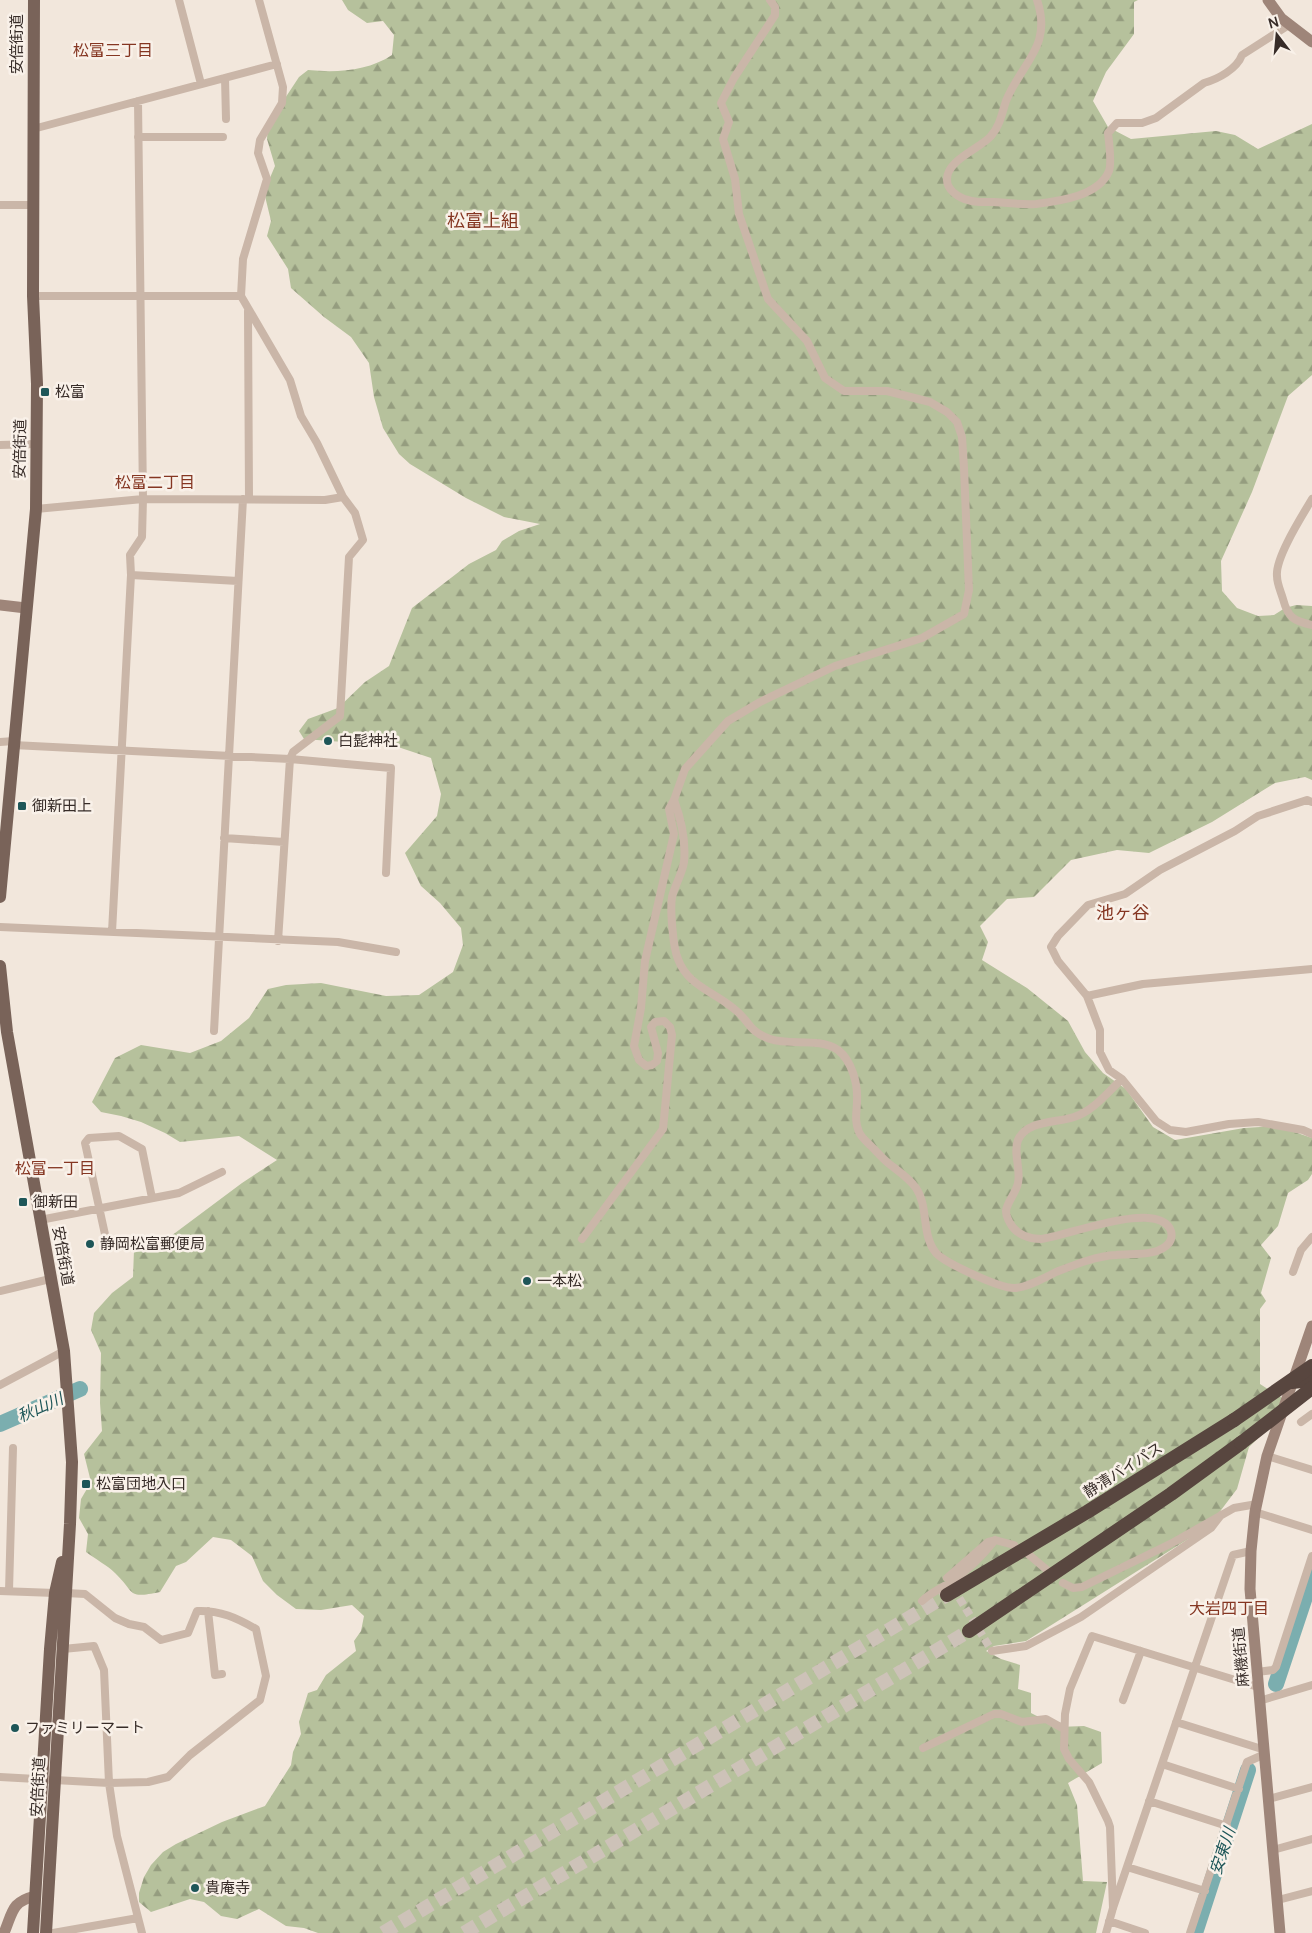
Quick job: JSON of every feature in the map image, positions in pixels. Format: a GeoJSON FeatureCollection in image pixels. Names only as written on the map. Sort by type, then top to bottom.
{"type":"FeatureCollection","features":[{"type":"Feature","properties":{"kind":"highway","name":"静清バイパス"},"geometry":{"type":"LineString","coordinates":[[947,1595],[1087,1512],[1234,1420],[1312,1366]]}},
{"type":"Feature","properties":{"kind":"highway"},"geometry":{"type":"LineString","coordinates":[[1294,1378],[1312,1375]]}},
{"type":"Feature","properties":{"kind":"highway"},"geometry":{"type":"LineString","coordinates":[[1294,1378],[1312,1380]]}},
{"type":"Feature","properties":{"kind":"highway"},"geometry":{"type":"LineString","coordinates":[[969,1631],[1172,1494],[1312,1388]]}},
{"type":"Feature","properties":{"kind":"main road","name":"安倍街道"},"geometry":{"type":"LineString","coordinates":[[0,897],[36,509],[37,384],[33,296],[34,0]]}},
{"type":"Feature","properties":{"kind":"main road","name":"安倍街道"},"geometry":{"type":"LineString","coordinates":[[0,966],[4,1029],[64,1351],[72,1462],[70,1524],[50,1649],[46,1933]]}},
{"type":"Feature","properties":{"kind":"main road","name":"安倍街道"},"geometry":{"type":"LineString","coordinates":[[33,1933],[35,1896],[63,1649],[60,1593]]}},
{"type":"Feature","properties":{"kind":"street"},"geometry":{"type":"LineString","coordinates":[[179,0],[201,84]]}},
{"type":"Feature","properties":{"kind":"street"},"geometry":{"type":"LineString","coordinates":[[259,0],[283,87],[282,103],[260,140],[258,153],[267,179],[242,259],[241,296],[290,380],[301,416],[317,443],[343,497],[355,513],[363,540],[349,557],[340,716],[302,744],[293,752],[290,759],[278,940]]}},
{"type":"Feature","properties":{"kind":"street"},"geometry":{"type":"LineString","coordinates":[[582,1239],[663,1129],[672,1035],[670,1027],[664,1021],[655,1022],[651,1027],[658,1052],[657,1061],[652,1065],[646,1066],[639,1060],[634,1046],[645,961],[674,834],[669,809],[686,769],[728,721],[760,702],[835,666],[922,638],[964,614],[969,590],[964,460],[962,437],[957,422],[947,412],[930,402],[887,391],[844,391],[825,378],[807,341],[768,299],[739,214],[735,179],[724,139],[729,122],[721,103],[734,78],[775,15],[775,7],[770,0]]}},
{"type":"Feature","properties":{"kind":"street"},"geometry":{"type":"LineString","coordinates":[[1037,0],[1041,27],[1038,47],[1006,100],[1000,122],[991,136],[959,159],[948,174],[949,186],[956,195],[968,201],[1034,204],[1069,198],[1090,190],[1102,182],[1110,169],[1108,133],[1117,123],[1142,123],[1156,118],[1204,83],[1212,81],[1239,64],[1242,55],[1289,25]]}},
{"type":"Feature","properties":{"kind":"street"},"geometry":{"type":"LineString","coordinates":[[1268,0],[1281,18],[1312,42]]}},
{"type":"Feature","properties":{"kind":"street"},"geometry":{"type":"LineString","coordinates":[[33,129],[277,64]]}},
{"type":"Feature","properties":{"kind":"street"},"geometry":{"type":"LineString","coordinates":[[225,78],[226,119]]}},
{"type":"Feature","properties":{"kind":"street"},"geometry":{"type":"LineString","coordinates":[[112,932],[131,575],[130,555],[142,537],[138,101]]}},
{"type":"Feature","properties":{"kind":"street"},"geometry":{"type":"LineString","coordinates":[[138,137],[223,137]]}},
{"type":"Feature","properties":{"kind":"street"},"geometry":{"type":"LineString","coordinates":[[0,205],[34,205]]}},
{"type":"Feature","properties":{"kind":"street"},"geometry":{"type":"LineString","coordinates":[[33,296],[241,296]]}},
{"type":"Feature","properties":{"kind":"street"},"geometry":{"type":"LineString","coordinates":[[214,1031],[238,581],[246,499],[248,309]]}},
{"type":"Feature","properties":{"kind":"street"},"geometry":{"type":"LineString","coordinates":[[0,445],[36,444]]}},
{"type":"Feature","properties":{"kind":"street"},"geometry":{"type":"LineString","coordinates":[[36,509],[143,499],[324,500],[343,497]]}},
{"type":"Feature","properties":{"kind":"street"},"geometry":{"type":"LineString","coordinates":[[1312,499],[1291,536],[1276,575],[1290,616],[1296,621],[1312,625]]}},
{"type":"Feature","properties":{"kind":"street"},"geometry":{"type":"LineString","coordinates":[[131,575],[238,581]]}},
{"type":"Feature","properties":{"kind":"street"},"geometry":{"type":"LineString","coordinates":[[0,605],[26,608]]}},
{"type":"Feature","properties":{"kind":"street"},"geometry":{"type":"LineString","coordinates":[[0,742],[290,759],[391,768],[386,873]]}},
{"type":"Feature","properties":{"kind":"street"},"geometry":{"type":"LineString","coordinates":[[674,800],[684,840],[684,863],[671,900],[678,961],[699,986],[735,1009],[754,1032],[774,1040],[824,1044],[837,1050],[845,1058],[855,1078],[858,1099],[855,1117],[860,1135],[886,1162],[906,1176],[918,1190],[927,1234],[938,1256],[997,1286],[1015,1288],[1093,1260],[1115,1254],[1138,1255],[1161,1249],[1169,1243],[1172,1236],[1170,1229],[1163,1221],[1150,1219],[1112,1220],[1040,1239],[1026,1237],[1014,1231],[1006,1215],[1007,1205],[1015,1194],[1018,1181],[1019,1168],[1016,1144],[1021,1134],[1030,1126],[1076,1117],[1093,1107],[1122,1079]]}},
{"type":"Feature","properties":{"kind":"street"},"geometry":{"type":"LineString","coordinates":[[1312,802],[1307,800],[1258,816],[1235,831],[1160,870],[1125,894],[1088,906],[1058,936],[1051,947],[1058,961],[1087,996],[1100,1030],[1100,1052],[1109,1070],[1122,1079],[1156,1120],[1170,1130],[1186,1132],[1229,1124],[1258,1122],[1303,1130],[1312,1134]]}},
{"type":"Feature","properties":{"kind":"street"},"geometry":{"type":"LineString","coordinates":[[224,838],[284,842]]}},
{"type":"Feature","properties":{"kind":"street"},"geometry":{"type":"LineString","coordinates":[[0,927],[338,942],[396,952]]}},
{"type":"Feature","properties":{"kind":"street"},"geometry":{"type":"LineString","coordinates":[[1087,996],[1143,984],[1312,969]]}},
{"type":"Feature","properties":{"kind":"street"},"geometry":{"type":"LineString","coordinates":[[106,1239],[85,1143],[89,1138],[119,1136],[142,1149],[152,1198]]}},
{"type":"Feature","properties":{"kind":"street"},"geometry":{"type":"LineString","coordinates":[[40,1220],[179,1193],[222,1172]]}},
{"type":"Feature","properties":{"kind":"street"},"geometry":{"type":"LineString","coordinates":[[1293,1272],[1300,1250],[1312,1238]]}},
{"type":"Feature","properties":{"kind":"street"},"geometry":{"type":"LineString","coordinates":[[0,1291],[50,1278]]}},
{"type":"Feature","properties":{"kind":"street","name":"麻機街道"},"geometry":{"type":"LineString","coordinates":[[1280,1933],[1250,1589],[1251,1551],[1256,1508],[1266,1456],[1312,1326]]}},
{"type":"Feature","properties":{"kind":"street"},"geometry":{"type":"LineString","coordinates":[[0,1385],[64,1351]]}},
{"type":"Feature","properties":{"kind":"street"},"geometry":{"type":"LineString","coordinates":[[9,1591],[13,1448]]}},
{"type":"Feature","properties":{"kind":"street"},"geometry":{"type":"LineString","coordinates":[[1266,1456],[1312,1470]]}},
{"type":"Feature","properties":{"kind":"street"},"geometry":{"type":"LineString","coordinates":[[1063,1583],[1073,1588],[1082,1587],[1174,1542],[1234,1508],[1256,1508],[1312,1530]]}},
{"type":"Feature","properties":{"kind":"street"},"geometry":{"type":"LineString","coordinates":[[992,1651],[1026,1646],[1081,1617],[1211,1528],[1221,1515]]}},
{"type":"Feature","properties":{"kind":"street"},"geometry":{"type":"LineString","coordinates":[[946,1578],[988,1542],[995,1540],[1014,1545]]}},
{"type":"Feature","properties":{"kind":"street"},"geometry":{"type":"LineString","coordinates":[[922,1601],[926,1596],[954,1580],[987,1551],[995,1540]]}},
{"type":"Feature","properties":{"kind":"street"},"geometry":{"type":"LineString","coordinates":[[1106,1933],[1233,1555],[1251,1551]]}},
{"type":"Feature","properties":{"kind":"street"},"geometry":{"type":"LineString","coordinates":[[1028,1554],[1047,1570]]}},
{"type":"Feature","properties":{"kind":"street"},"geometry":{"type":"LineString","coordinates":[[1257,1672],[1273,1670],[1276,1667],[1312,1556]]}},
{"type":"Feature","properties":{"kind":"street"},"geometry":{"type":"LineString","coordinates":[[0,1591],[85,1594],[115,1618],[129,1624],[144,1627],[161,1640],[188,1633],[197,1611],[208,1610],[232,1616],[256,1629],[266,1676],[260,1700],[190,1755],[168,1777],[148,1782],[109,1783],[0,1777]]}},
{"type":"Feature","properties":{"kind":"street"},"geometry":{"type":"LineString","coordinates":[[208,1610],[215,1675],[222,1674]]}},
{"type":"Feature","properties":{"kind":"street"},"geometry":{"type":"LineString","coordinates":[[1113,1908],[1110,1827],[1089,1782],[1069,1759],[1064,1749],[1064,1729],[1070,1689],[1092,1636],[1258,1687]]}},
{"type":"Feature","properties":{"kind":"street"},"geometry":{"type":"LineString","coordinates":[[63,1649],[94,1646],[104,1670],[109,1783],[117,1836],[142,1933]]}},
{"type":"Feature","properties":{"kind":"street"},"geometry":{"type":"LineString","coordinates":[[1123,1700],[1141,1651]]}},
{"type":"Feature","properties":{"kind":"street"},"geometry":{"type":"LineString","coordinates":[[1260,1701],[1312,1685]]}},
{"type":"Feature","properties":{"kind":"street"},"geometry":{"type":"LineString","coordinates":[[923,1748],[994,1714],[1002,1714],[1022,1722],[1046,1719],[1064,1729]]}},
{"type":"Feature","properties":{"kind":"street"},"geometry":{"type":"LineString","coordinates":[[1176,1722],[1265,1751]]}},
{"type":"Feature","properties":{"kind":"street"},"geometry":{"type":"LineString","coordinates":[[1190,1933],[1247,1762],[1265,1751]]}},
{"type":"Feature","properties":{"kind":"street"},"geometry":{"type":"LineString","coordinates":[[1162,1764],[1239,1789]]}},
{"type":"Feature","properties":{"kind":"street"},"geometry":{"type":"LineString","coordinates":[[1269,1799],[1312,1787]]}},
{"type":"Feature","properties":{"kind":"street"},"geometry":{"type":"LineString","coordinates":[[1149,1801],[1227,1826]]}},
{"type":"Feature","properties":{"kind":"street"},"geometry":{"type":"LineString","coordinates":[[1273,1850],[1312,1839]]}},
{"type":"Feature","properties":{"kind":"street"},"geometry":{"type":"LineString","coordinates":[[1127,1867],[1205,1892]]}},
{"type":"Feature","properties":{"kind":"street"},"geometry":{"type":"LineString","coordinates":[[1278,1900],[1312,1891]]}},
{"type":"Feature","properties":{"kind":"street"},"geometry":{"type":"LineString","coordinates":[[4,1933],[17,1904],[21,1900],[35,1896]]}},
{"type":"Feature","properties":{"kind":"street"},"geometry":{"type":"LineString","coordinates":[[53,1933],[138,1918]]}},
{"type":"Feature","properties":{"kind":"street"},"geometry":{"type":"LineString","coordinates":[[1109,1921],[1145,1933]]}},
{"type":"Feature","properties":{"kind":"green space"},"geometry":{"type":"Polygon","coordinates":[[[342,0],[1138,0],[1134,2],[1134,34],[1106,72],[1093,101],[1108,127],[1131,139],[1216,131],[1235,135],[1258,149],[1312,124],[1312,375],[1288,396],[1252,492],[1221,561],[1222,591],[1237,608],[1258,616],[1274,615],[1285,608],[1296,605],[1312,606],[1312,780],[1305,777],[1275,783],[1212,822],[1149,853],[1117,850],[1071,860],[1034,897],[1007,899],[980,926],[988,942],[982,960],[1027,988],[1068,1021],[1085,1052],[1103,1073],[1126,1089],[1153,1127],[1175,1140],[1244,1128],[1277,1126],[1312,1138],[1312,1174],[1308,1180],[1288,1193],[1278,1226],[1261,1245],[1271,1258],[1261,1293],[1266,1301],[1260,1309],[1260,1384],[1293,1405],[1249,1447],[1237,1489],[1209,1526],[1026,1641],[994,1646],[986,1651],[1001,1659],[1020,1665],[1018,1689],[1031,1693],[1031,1713],[1058,1727],[1084,1726],[1101,1732],[1102,1763],[1068,1783],[1077,1805],[1083,1881],[1107,1882],[1096,1933],[318,1933],[304,1928],[286,1926],[259,1909],[237,1919],[221,1916],[204,1902],[190,1899],[151,1912],[139,1902],[139,1893],[144,1877],[151,1865],[163,1852],[222,1822],[265,1806],[291,1765],[293,1752],[301,1734],[299,1722],[308,1693],[317,1690],[326,1675],[356,1651],[354,1641],[361,1631],[364,1616],[352,1605],[321,1610],[296,1609],[277,1595],[263,1581],[252,1556],[231,1540],[213,1537],[186,1562],[176,1566],[160,1592],[142,1595],[133,1593],[112,1570],[86,1552],[88,1534],[79,1518],[81,1499],[91,1482],[84,1454],[102,1431],[100,1403],[101,1353],[91,1330],[94,1313],[112,1293],[133,1277],[134,1250],[144,1242],[171,1236],[242,1183],[277,1160],[239,1136],[180,1142],[141,1122],[101,1112],[92,1102],[115,1058],[141,1045],[190,1053],[221,1041],[249,1018],[268,989],[286,985],[321,983],[386,996],[419,995],[453,972],[463,945],[461,928],[440,903],[421,886],[405,853],[437,816],[441,794],[431,758],[395,746],[304,739],[299,731],[308,719],[338,708],[365,682],[389,666],[412,608],[469,564],[496,550],[502,541],[519,531],[540,524],[504,517],[466,498],[410,464],[399,454],[383,428],[374,397],[369,363],[351,337],[324,317],[291,288],[288,269],[267,236],[271,221],[264,192],[275,166],[267,139],[268,124],[299,77],[308,70],[341,71],[363,68],[392,55],[394,35],[383,21],[367,23],[348,10],[342,0]]]}},
{"type":"Feature","properties":{"kind":"waterway","name":"秋山川"},"geometry":{"type":"LineString","coordinates":[[0,1424],[80,1389]]}},
{"type":"Feature","properties":{"kind":"waterway","name":"安東川"},"geometry":{"type":"LineString","coordinates":[[1276,1684],[1312,1576]]}},
{"type":"Feature","properties":{"kind":"waterway","name":"安東川"},"geometry":{"type":"LineString","coordinates":[[1195,1933],[1248,1770]]}},
{"type":"Feature","properties":{"kind":"tunnel"},"geometry":{"type":"LineString","coordinates":[[953,1588],[992,1651]]}},
{"type":"Feature","properties":{"kind":"tunnel"},"geometry":{"type":"LineString","coordinates":[[383,1933],[947,1595]]}},
{"type":"Feature","properties":{"kind":"tunnel"},"geometry":{"type":"LineString","coordinates":[[464,1933],[969,1631]]}},
{"type":"Feature","properties":{"kind":"place","name":"松富"},"geometry":{"type":"Point","coordinates":[45,392]}},
{"type":"Feature","properties":{"kind":"place","name":"白髭神社"},"geometry":{"type":"Point","coordinates":[328,741]}},
{"type":"Feature","properties":{"kind":"place","name":"御新田上"},"geometry":{"type":"Point","coordinates":[22,806]}},
{"type":"Feature","properties":{"kind":"place","name":"御新田"},"geometry":{"type":"Point","coordinates":[23,1202]}},
{"type":"Feature","properties":{"kind":"place","name":"静岡松富郵便局"},"geometry":{"type":"Point","coordinates":[90,1244]}},
{"type":"Feature","properties":{"kind":"place","name":"一本松"},"geometry":{"type":"Point","coordinates":[527,1281]}},
{"type":"Feature","properties":{"kind":"place","name":"松富団地入口"},"geometry":{"type":"Point","coordinates":[86,1484]}},
{"type":"Feature","properties":{"kind":"place","name":"ファミリーマート"},"geometry":{"type":"Point","coordinates":[15,1728]}},
{"type":"Feature","properties":{"kind":"place","name":"貴庵寺"},"geometry":{"type":"Point","coordinates":[195,1888]}},
{"type":"Feature","properties":{"kind":"district","name":"松富三丁目"},"geometry":{"type":"Point","coordinates":[113,50]}},
{"type":"Feature","properties":{"kind":"district","name":"松富上組"},"geometry":{"type":"Point","coordinates":[483,221]}},
{"type":"Feature","properties":{"kind":"district","name":"松富二丁目"},"geometry":{"type":"Point","coordinates":[155,482]}},
{"type":"Feature","properties":{"kind":"district","name":"池ヶ谷"},"geometry":{"type":"Point","coordinates":[1123,913]}},
{"type":"Feature","properties":{"kind":"district","name":"松富一丁目"},"geometry":{"type":"Point","coordinates":[55,1168]}},
{"type":"Feature","properties":{"kind":"district","name":"大岩四丁目"},"geometry":{"type":"Point","coordinates":[1229,1608]}}]}
